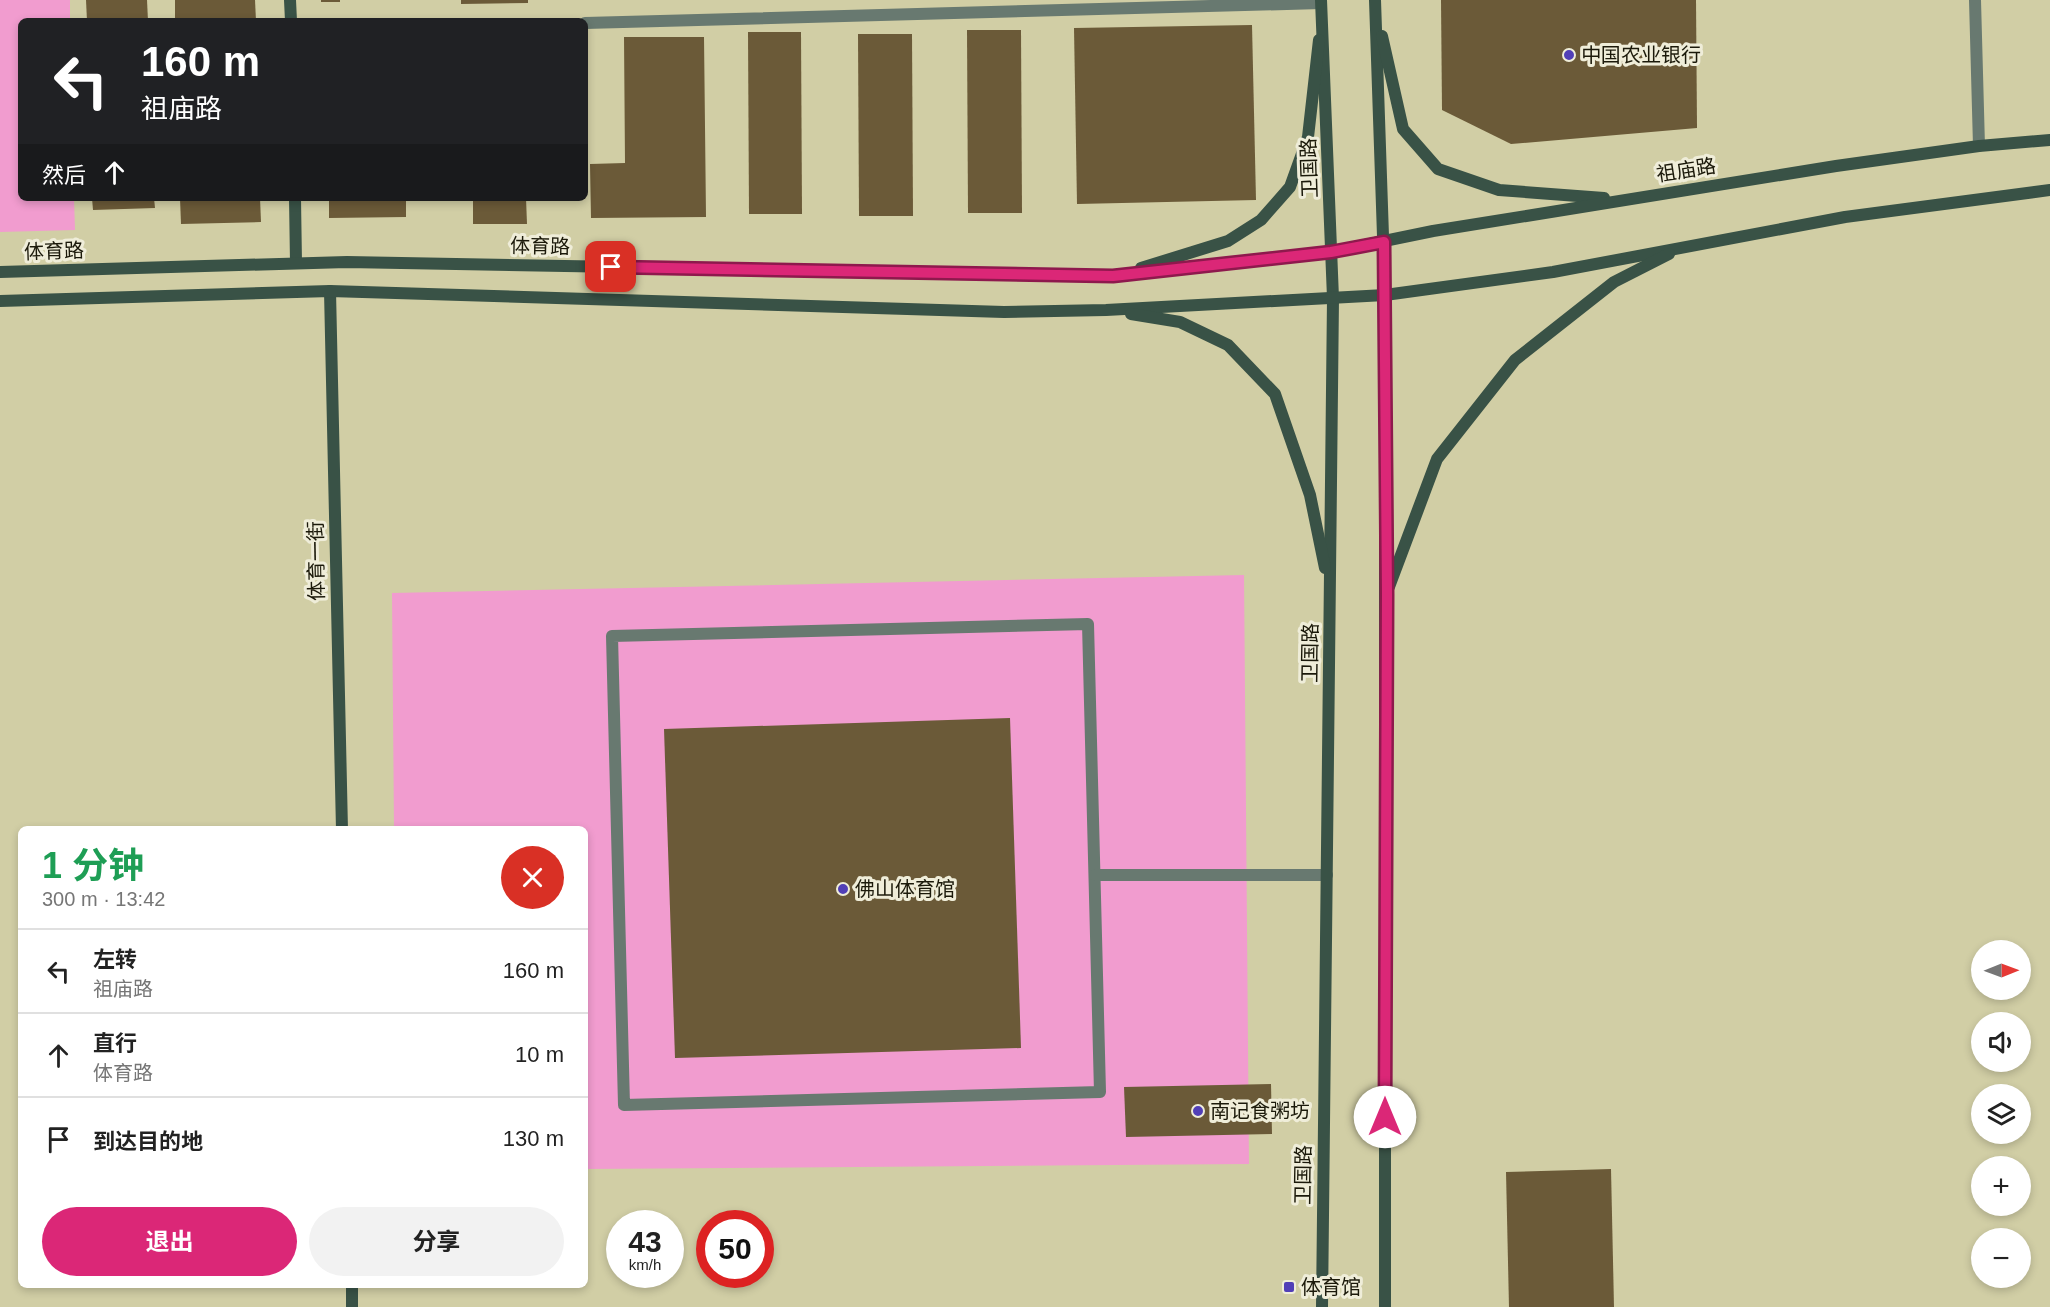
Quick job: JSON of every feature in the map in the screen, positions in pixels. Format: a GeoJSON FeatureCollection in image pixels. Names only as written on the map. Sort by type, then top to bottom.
{"type":"FeatureCollection","features":[{"type":"Feature","properties":{"kind":"main road"},"geometry":{"type":"LineString","coordinates":[[290,0],[291,18]]}},
{"type":"Feature","properties":{"kind":"main road"},"geometry":{"type":"LineString","coordinates":[[1376,3],[1403,129],[1438,169],[1499,190],[1626,199]]}},
{"type":"Feature","properties":{"kind":"main road"},"geometry":{"type":"LineString","coordinates":[[1376,3],[1385,295],[1387,594],[1385,1307]]}},
{"type":"Feature","properties":{"kind":"main road"},"geometry":{"type":"LineString","coordinates":[[1113,276],[1228,241],[1261,220],[1290,187],[1308,137],[1322,6]]}},
{"type":"Feature","properties":{"kind":"main road","name":"卫国路"},"geometry":{"type":"LineString","coordinates":[[1322,6],[1333,298],[1322,1307]]}},
{"type":"Feature","properties":{"kind":"main road","name":"祖庙路"},"geometry":{"type":"LineString","coordinates":[[1331,252],[1432,231],[1626,199],[1979,146],[2050,140]]}},
{"type":"Feature","properties":{"kind":"main road"},"geometry":{"type":"LineString","coordinates":[[0,301],[330,291],[992,312],[1106,310],[1333,298],[1385,295],[1553,272],[1845,217],[2050,190]]}},
{"type":"Feature","properties":{"kind":"main road"},"geometry":{"type":"LineString","coordinates":[[295,201],[296,263]]}},
{"type":"Feature","properties":{"kind":"main road"},"geometry":{"type":"LineString","coordinates":[[1387,594],[1437,459],[1515,360],[1614,282],[1683,247]]}},
{"type":"Feature","properties":{"kind":"main road","name":"体育路"},"geometry":{"type":"LineString","coordinates":[[0,272],[347,262],[1113,276],[1331,252]]}},
{"type":"Feature","properties":{"kind":"main road","name":"体育一街"},"geometry":{"type":"LineString","coordinates":[[330,291],[342,826]]}},
{"type":"Feature","properties":{"kind":"main road"},"geometry":{"type":"LineString","coordinates":[[1106,310],[1180,322],[1228,345],[1275,394],[1310,495],[1330,593]]}},
{"type":"Feature","properties":{"kind":"main road"},"geometry":{"type":"LineString","coordinates":[[352,1288],[352,1307]]}},
{"type":"Feature","properties":{"kind":"street"},"geometry":{"type":"LineString","coordinates":[[1975,0],[1979,146]]}},
{"type":"Feature","properties":{"kind":"street"},"geometry":{"type":"LineString","coordinates":[[588,23],[1322,6]]}},
{"type":"Feature","properties":{"kind":"street"},"geometry":{"type":"LineString","coordinates":[[1088,624],[1095,875],[1100,1092],[624,1105],[612,636],[1088,624]]}},
{"type":"Feature","properties":{"kind":"street"},"geometry":{"type":"LineString","coordinates":[[1095,875],[1327,875]]}},
{"type":"Feature","properties":{"kind":"shaded area"},"geometry":{"type":"Polygon","coordinates":[[[0,0],[70,0],[70,18],[18,18],[18,201],[74,201],[75,230],[0,232],[0,0]]]}},
{"type":"Feature","properties":{"kind":"shaded area"},"geometry":{"type":"Polygon","coordinates":[[[1244,575],[1249,1164],[588,1169],[588,826],[394,826],[392,593],[1244,575]]]}},
{"type":"Feature","properties":{"kind":"building"},"geometry":{"type":"Polygon","coordinates":[[[86,0],[147,0],[148,18],[87,18],[86,0]]]}},
{"type":"Feature","properties":{"kind":"building"},"geometry":{"type":"Polygon","coordinates":[[[175,0],[255,0],[256,18],[175,18],[175,0]]]}},
{"type":"Feature","properties":{"kind":"building"},"geometry":{"type":"Polygon","coordinates":[[[321,0],[340,0],[340,2],[321,2],[321,0]]]}},
{"type":"Feature","properties":{"kind":"building"},"geometry":{"type":"Polygon","coordinates":[[[461,0],[528,0],[528,3],[461,4],[461,0]]]}},
{"type":"Feature","properties":{"kind":"building","name":"中国农业银行"},"geometry":{"type":"Polygon","coordinates":[[[1441,0],[1696,0],[1697,128],[1511,144],[1442,110],[1441,0]]]}},
{"type":"Feature","properties":{"kind":"building"},"geometry":{"type":"Polygon","coordinates":[[[1252,25],[1256,200],[1077,204],[1074,28],[1252,25]]]}},
{"type":"Feature","properties":{"kind":"building"},"geometry":{"type":"Polygon","coordinates":[[[967,30],[1021,30],[1022,213],[968,213],[967,30]]]}},
{"type":"Feature","properties":{"kind":"building"},"geometry":{"type":"Polygon","coordinates":[[[748,32],[801,32],[802,214],[749,214],[748,32]]]}},
{"type":"Feature","properties":{"kind":"building"},"geometry":{"type":"Polygon","coordinates":[[[858,34],[912,34],[913,216],[859,216],[858,34]]]}},
{"type":"Feature","properties":{"kind":"building"},"geometry":{"type":"Polygon","coordinates":[[[624,37],[704,37],[706,217],[591,218],[590,164],[625,163],[624,37]]]}},
{"type":"Feature","properties":{"kind":"building"},"geometry":{"type":"Polygon","coordinates":[[[92,201],[154,201],[155,208],[93,210],[92,201]]]}},
{"type":"Feature","properties":{"kind":"building"},"geometry":{"type":"Polygon","coordinates":[[[180,201],[260,201],[261,222],[181,224],[180,201]]]}},
{"type":"Feature","properties":{"kind":"building"},"geometry":{"type":"Polygon","coordinates":[[[329,201],[406,201],[406,217],[329,218],[329,201]]]}},
{"type":"Feature","properties":{"kind":"building"},"geometry":{"type":"Polygon","coordinates":[[[473,201],[526,201],[527,224],[473,224],[473,201]]]}},
{"type":"Feature","properties":{"kind":"building","name":"佛山体育馆"},"geometry":{"type":"Polygon","coordinates":[[[1010,718],[1021,1048],[675,1058],[664,729],[1010,718]]]}},
{"type":"Feature","properties":{"kind":"building","name":"南记食粥坊"},"geometry":{"type":"Polygon","coordinates":[[[1271,1084],[1272,1134],[1126,1137],[1124,1087],[1271,1084]]]}},
{"type":"Feature","properties":{"kind":"building"},"geometry":{"type":"Polygon","coordinates":[[[1611,1169],[1614,1307],[1509,1307],[1506,1172],[1611,1169]]]}},
{"type":"Feature","properties":{"kind":"place","name":"中国农业银行"},"geometry":{"type":"Point","coordinates":[1569,55]}},
{"type":"Feature","properties":{"kind":"place","name":"佛山体育馆"},"geometry":{"type":"Point","coordinates":[843,889]}},
{"type":"Feature","properties":{"kind":"place","name":"南记食粥坊"},"geometry":{"type":"Point","coordinates":[1198,1111]}},
{"type":"Feature","properties":{"kind":"place","name":"体育馆"},"geometry":{"type":"Point","coordinates":[1289,1287]}},
{"type":"Feature","properties":{"kind":"route"},"geometry":{"type":"LineString","coordinates":[[611,267],[1113,276],[1331,252],[1384,242],[1387,594],[1385,1117]]}}]}
